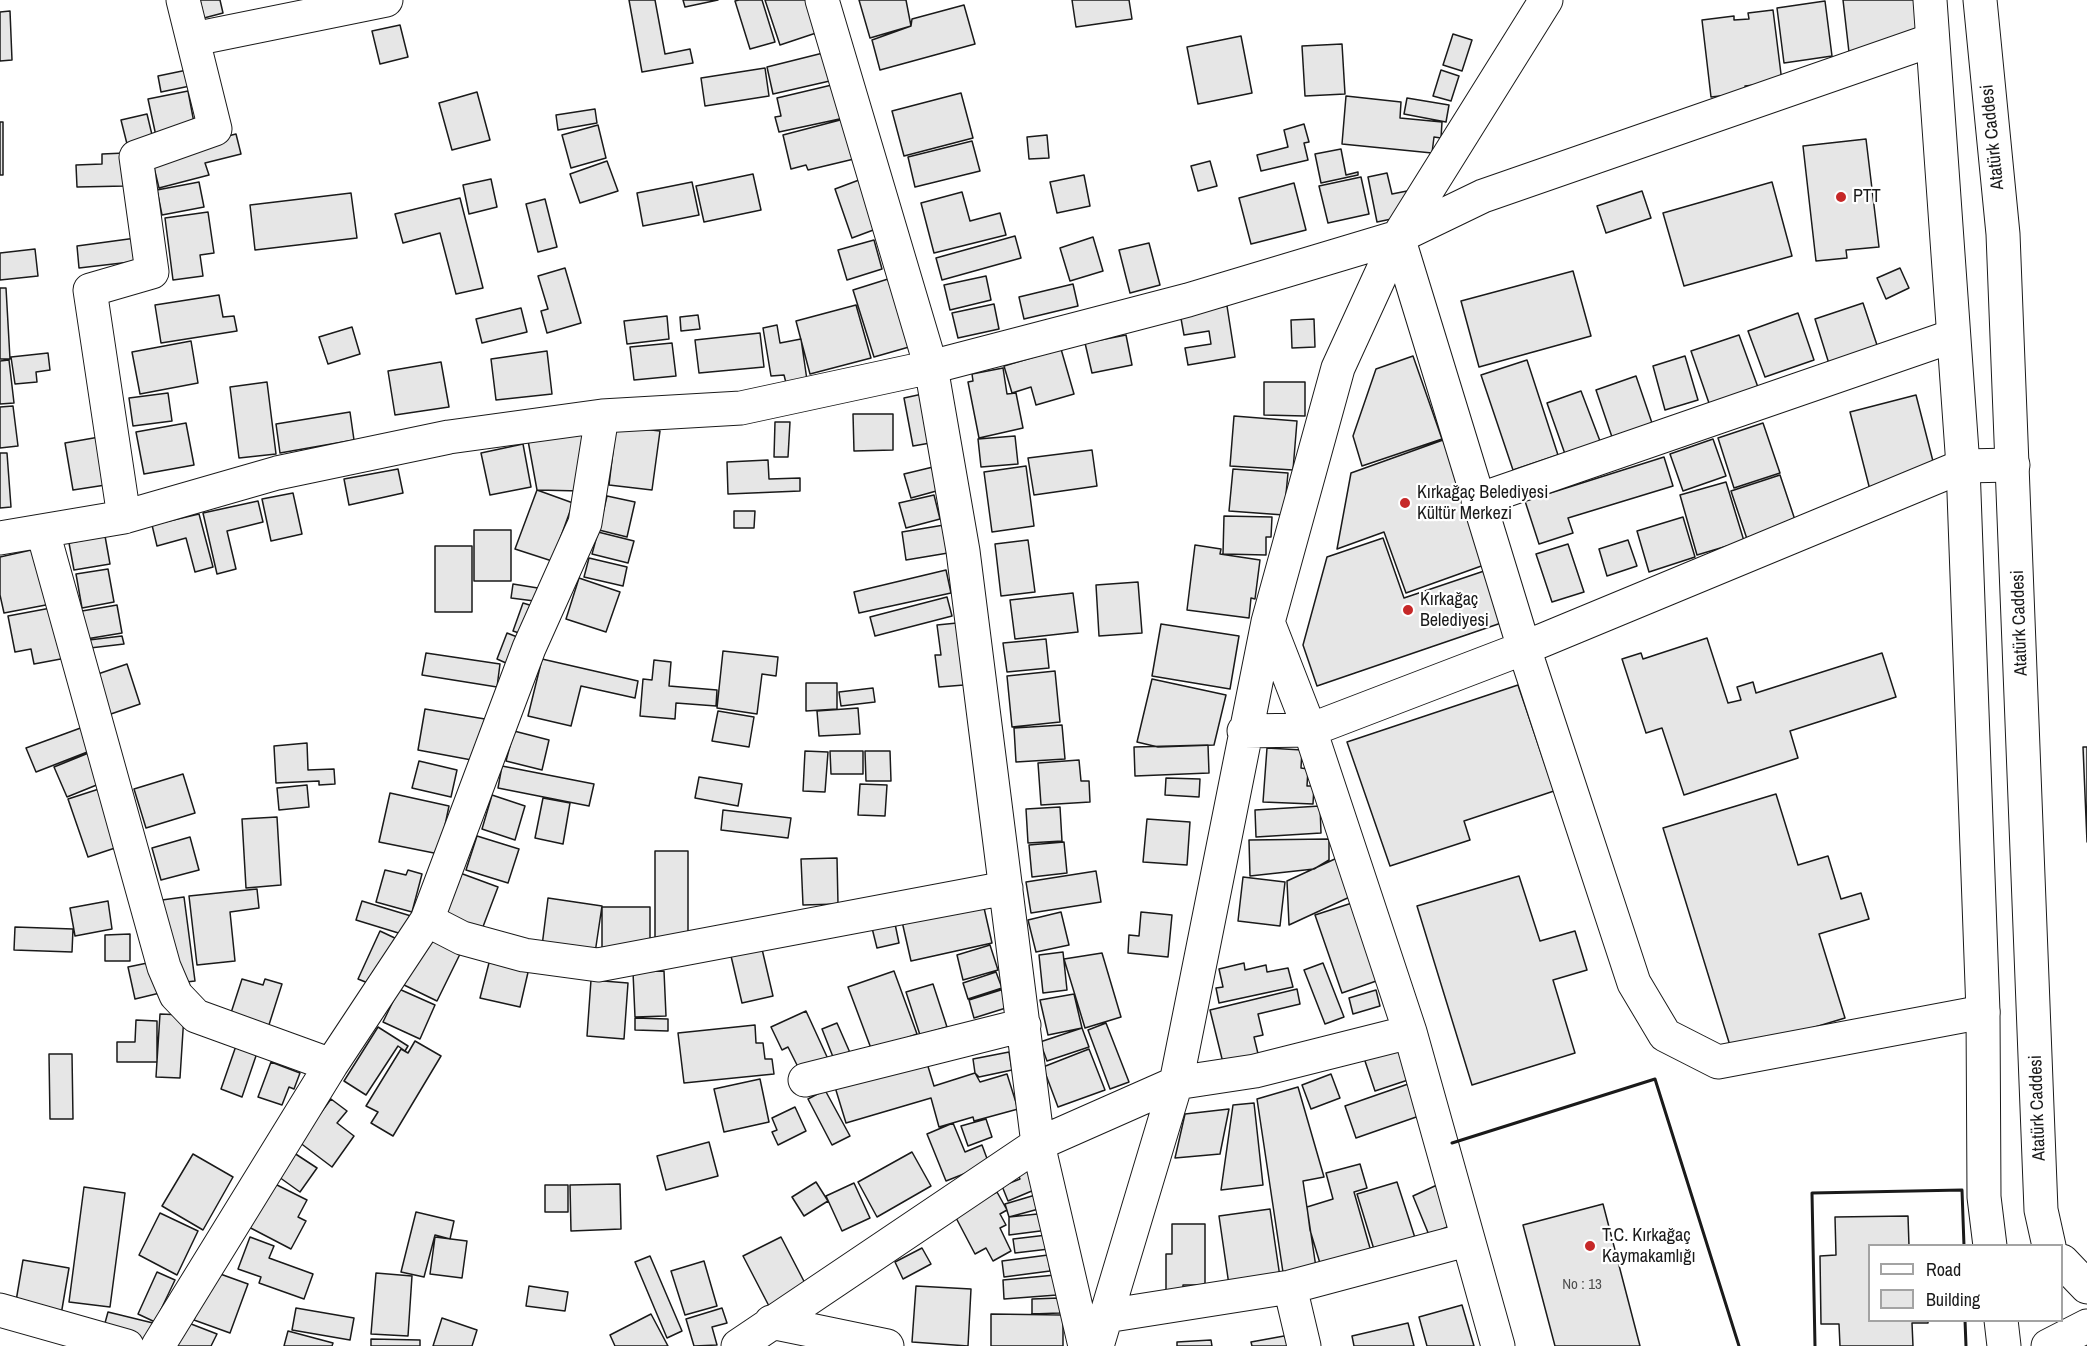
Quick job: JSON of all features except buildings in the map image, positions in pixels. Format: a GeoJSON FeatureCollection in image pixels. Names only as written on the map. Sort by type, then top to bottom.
{"type":"FeatureCollection","features":[{"type":"Feature","properties":{"kind":"street"},"geometry":{"type":"LineString","coordinates":[[124,517],[90,290],[152,272],[136,157],[215,129],[183,0]]}},
{"type":"Feature","properties":{"kind":"street"},"geometry":{"type":"LineString","coordinates":[[194,39],[386,0]]}},
{"type":"Feature","properties":{"kind":"street"},"geometry":{"type":"LineString","coordinates":[[822,0],[931,367],[963,551],[1038,1144],[1085,1346]]}},
{"type":"Feature","properties":{"kind":"street"},"geometry":{"type":"LineString","coordinates":[[1466,1240],[1290,1287],[1101,1331],[1176,1083],[1244,731],[1268,622],[1338,368],[1398,237],[1546,0]]}},
{"type":"Feature","properties":{"kind":"street"},"geometry":{"type":"LineString","coordinates":[[1930,0],[1963,466],[1983,1012],[1984,1197],[1990,1244]]}},
{"type":"Feature","properties":{"kind":"street","name":"Atatürk Caddesi"},"geometry":{"type":"LineString","coordinates":[[1980,0],[2003,234],[2041,1210],[2049,1244]]}},
{"type":"Feature","properties":{"kind":"street"},"geometry":{"type":"LineString","coordinates":[[0,538],[124,517],[277,473],[449,437],[602,416],[741,408],[931,367],[1188,300],[1398,237],[1483,196],[1932,40]]}},
{"type":"Feature","properties":{"kind":"street"},"geometry":{"type":"LineString","coordinates":[[1398,237],[1524,648],[1634,983],[1665,1035],[1718,1062],[1983,1012]]}},
{"type":"Feature","properties":{"kind":"street"},"geometry":{"type":"LineString","coordinates":[[1478,500],[1953,336]]}},
{"type":"Feature","properties":{"kind":"street"},"geometry":{"type":"LineString","coordinates":[[158,1346],[331,1065],[427,920],[529,648],[585,524],[602,416]]}},
{"type":"Feature","properties":{"kind":"street"},"geometry":{"type":"LineString","coordinates":[[1244,731],[1310,730],[1524,648],[1963,466],[2013,465]]}},
{"type":"Feature","properties":{"kind":"street"},"geometry":{"type":"LineString","coordinates":[[43,531],[164,967],[176,995],[196,1016],[331,1065]]}},
{"type":"Feature","properties":{"kind":"street"},"geometry":{"type":"LineString","coordinates":[[1268,622],[1310,730],[1410,1032],[1466,1240],[1498,1346]]}},
{"type":"Feature","properties":{"kind":"street"},"geometry":{"type":"LineString","coordinates":[[427,920],[473,941],[524,955],[598,965],[1006,888]]}},
{"type":"Feature","properties":{"kind":"street"},"geometry":{"type":"LineString","coordinates":[[805,1080],[1024,1025]]}},
{"type":"Feature","properties":{"kind":"street"},"geometry":{"type":"LineString","coordinates":[[738,1346],[1038,1144],[1176,1083],[1255,1071],[1410,1032]]}},
{"type":"Feature","properties":{"kind":"street"},"geometry":{"type":"LineString","coordinates":[[2063,1263],[2087,1287]]}},
{"type":"Feature","properties":{"kind":"street"},"geometry":{"type":"LineString","coordinates":[[1290,1287],[1304,1346]]}},
{"type":"Feature","properties":{"kind":"street"},"geometry":{"type":"LineString","coordinates":[[0,1310],[127,1346]]}},
{"type":"Feature","properties":{"kind":"street"},"geometry":{"type":"LineString","coordinates":[[771,1322],[886,1346]]}},
{"type":"Feature","properties":{"kind":"street"},"geometry":{"type":"LineString","coordinates":[[2001,1322],[2004,1346]]}},
{"type":"Feature","properties":{"kind":"street"},"geometry":{"type":"LineString","coordinates":[[2048,1346],[2087,1326]]}},
{"type":"Feature","properties":{"kind":"wall"},"geometry":{"type":"LineString","coordinates":[[1452,1143],[1655,1079],[1739,1346]]}},
{"type":"Feature","properties":{"kind":"wall"},"geometry":{"type":"LineString","coordinates":[[1815,1346],[1812,1193],[1962,1190],[1964,1244]]}},
{"type":"Feature","properties":{"kind":"wall"},"geometry":{"type":"LineString","coordinates":[[1965,1322],[1966,1346]]}},
{"type":"Feature","properties":{"kind":"place","name":"PTT"},"geometry":{"type":"Point","coordinates":[1841,197]}},
{"type":"Feature","properties":{"kind":"place","name":"Kırkağaç Belediyesi Kültür Merkezi"},"geometry":{"type":"Point","coordinates":[1405,503]}},
{"type":"Feature","properties":{"kind":"place","name":"Kırkağaç Belediyesi"},"geometry":{"type":"Point","coordinates":[1408,610]}},
{"type":"Feature","properties":{"kind":"place","name":"T.C. Kırkağaç Kaymakamlığı"},"geometry":{"type":"Point","coordinates":[1590,1246]}}]}
